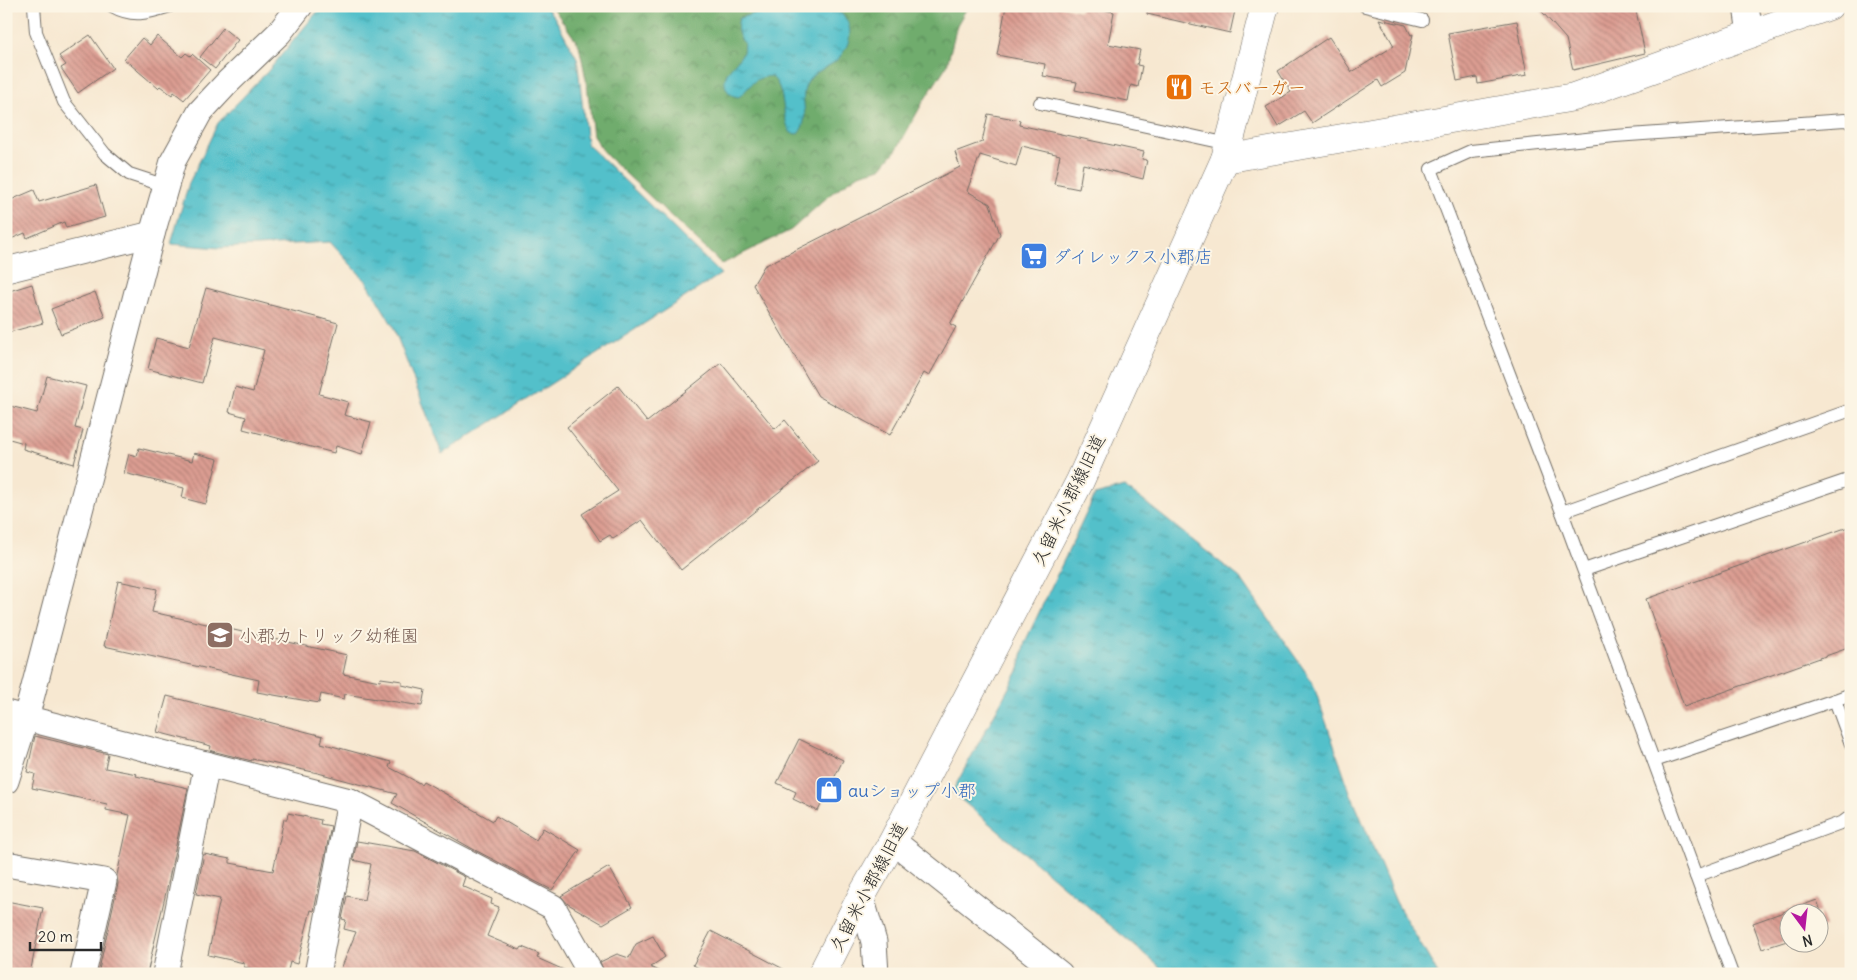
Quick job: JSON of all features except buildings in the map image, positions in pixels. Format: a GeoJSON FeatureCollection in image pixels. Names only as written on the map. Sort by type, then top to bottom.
{"type":"FeatureCollection","features":[{"type":"Feature","properties":{"kind":"street"},"geometry":{"type":"LineString","coordinates":[[6,781],[16,716],[173,161],[200,112],[228,82],[279,34],[300,6]]}},
{"type":"Feature","properties":{"kind":"street","name":"久留米小郡線旧道"},"geometry":{"type":"LineString","coordinates":[[822,974],[1080,481],[1227,152],[1264,6]]}},
{"type":"Feature","properties":{"kind":"street"},"geometry":{"type":"LineString","coordinates":[[1746,6],[1750,34]]}},
{"type":"Feature","properties":{"kind":"street"},"geometry":{"type":"LineString","coordinates":[[1227,152],[1574,97],[1828,6]]}},
{"type":"Feature","properties":{"kind":"street"},"geometry":{"type":"LineString","coordinates":[[6,270],[152,234]]}},
{"type":"Feature","properties":{"kind":"street"},"geometry":{"type":"LineString","coordinates":[[16,716],[350,801],[553,907],[591,974]]}},
{"type":"Feature","properties":{"kind":"street"},"geometry":{"type":"LineString","coordinates":[[165,974],[208,764]]}},
{"type":"Feature","properties":{"kind":"street"},"geometry":{"type":"LineString","coordinates":[[317,974],[350,801]]}},
{"type":"Feature","properties":{"kind":"street"},"geometry":{"type":"LineString","coordinates":[[893,841],[1060,974]]}},
{"type":"Feature","properties":{"kind":"street"},"geometry":{"type":"LineString","coordinates":[[6,864],[104,881],[82,974]]}},
{"type":"Feature","properties":{"kind":"street"},"geometry":{"type":"LineString","coordinates":[[861,897],[874,942],[876,974]]}},
{"type":"Feature","properties":{"kind":"lane"},"geometry":{"type":"LineString","coordinates":[[34,6],[36,32],[64,102],[105,154],[129,174],[166,186]]}},
{"type":"Feature","properties":{"kind":"lane"},"geometry":{"type":"LineString","coordinates":[[112,6],[122,12],[145,14],[153,9],[170,6]]}},
{"type":"Feature","properties":{"kind":"lane"},"geometry":{"type":"LineString","coordinates":[[1365,6],[1422,20]]}},
{"type":"Feature","properties":{"kind":"lane"},"geometry":{"type":"LineString","coordinates":[[1040,103],[1227,152]]}},
{"type":"Feature","properties":{"kind":"lane"},"geometry":{"type":"LineString","coordinates":[[1732,974],[1584,570],[1431,169],[1471,151],[1625,136],[1845,120],[1851,122]]}},
{"type":"Feature","properties":{"kind":"lane"},"geometry":{"type":"LineString","coordinates":[[1562,512],[1851,410]]}},
{"type":"Feature","properties":{"kind":"lane"},"geometry":{"type":"LineString","coordinates":[[1584,570],[1851,479]]}},
{"type":"Feature","properties":{"kind":"lane"},"geometry":{"type":"LineString","coordinates":[[1654,761],[1851,694]]}},
{"type":"Feature","properties":{"kind":"lane"},"geometry":{"type":"LineString","coordinates":[[1835,700],[1851,744]]}},
{"type":"Feature","properties":{"kind":"lane"},"geometry":{"type":"LineString","coordinates":[[1696,876],[1843,822],[1851,816]]}},
{"type":"Feature","properties":{"kind":"green space"},"geometry":{"type":"Polygon","coordinates":[[[552,6],[968,6],[957,25],[947,65],[923,102],[897,149],[881,168],[859,174],[832,193],[791,230],[722,264],[606,155],[593,136],[587,84],[579,45],[552,6]]]}},
{"type":"Feature","properties":{"kind":"water"},"geometry":{"type":"Polygon","coordinates":[[[813,5],[831,7],[845,18],[850,31],[847,46],[843,53],[834,63],[812,77],[805,87],[805,114],[798,134],[791,133],[785,119],[779,88],[771,76],[752,83],[739,97],[730,93],[726,88],[725,77],[743,51],[744,43],[738,31],[739,18],[774,6],[813,5]]]}},
{"type":"Feature","properties":{"kind":"water"},"geometry":{"type":"Polygon","coordinates":[[[322,6],[545,6],[555,18],[577,58],[587,144],[721,274],[442,454],[393,326],[366,281],[330,242],[220,248],[171,244],[189,183],[218,123],[268,71],[322,6]]]}},
{"type":"Feature","properties":{"kind":"water"},"geometry":{"type":"Polygon","coordinates":[[[1124,487],[1240,578],[1312,681],[1350,792],[1396,902],[1438,974],[1168,974],[952,792],[1019,669],[1025,642],[1095,495],[1124,487]]]}},
{"type":"Feature","properties":{"kind":"place","name":"モスバーガー"},"geometry":{"type":"Point","coordinates":[1179,87]}},
{"type":"Feature","properties":{"kind":"place","name":"ダイレックス小郡店"},"geometry":{"type":"Point","coordinates":[1034,256]}},
{"type":"Feature","properties":{"kind":"place","name":"小郡カトリック幼稚園"},"geometry":{"type":"Point","coordinates":[220,635]}},
{"type":"Feature","properties":{"kind":"place","name":"auショップ小郡"},"geometry":{"type":"Point","coordinates":[829,790]}}]}
